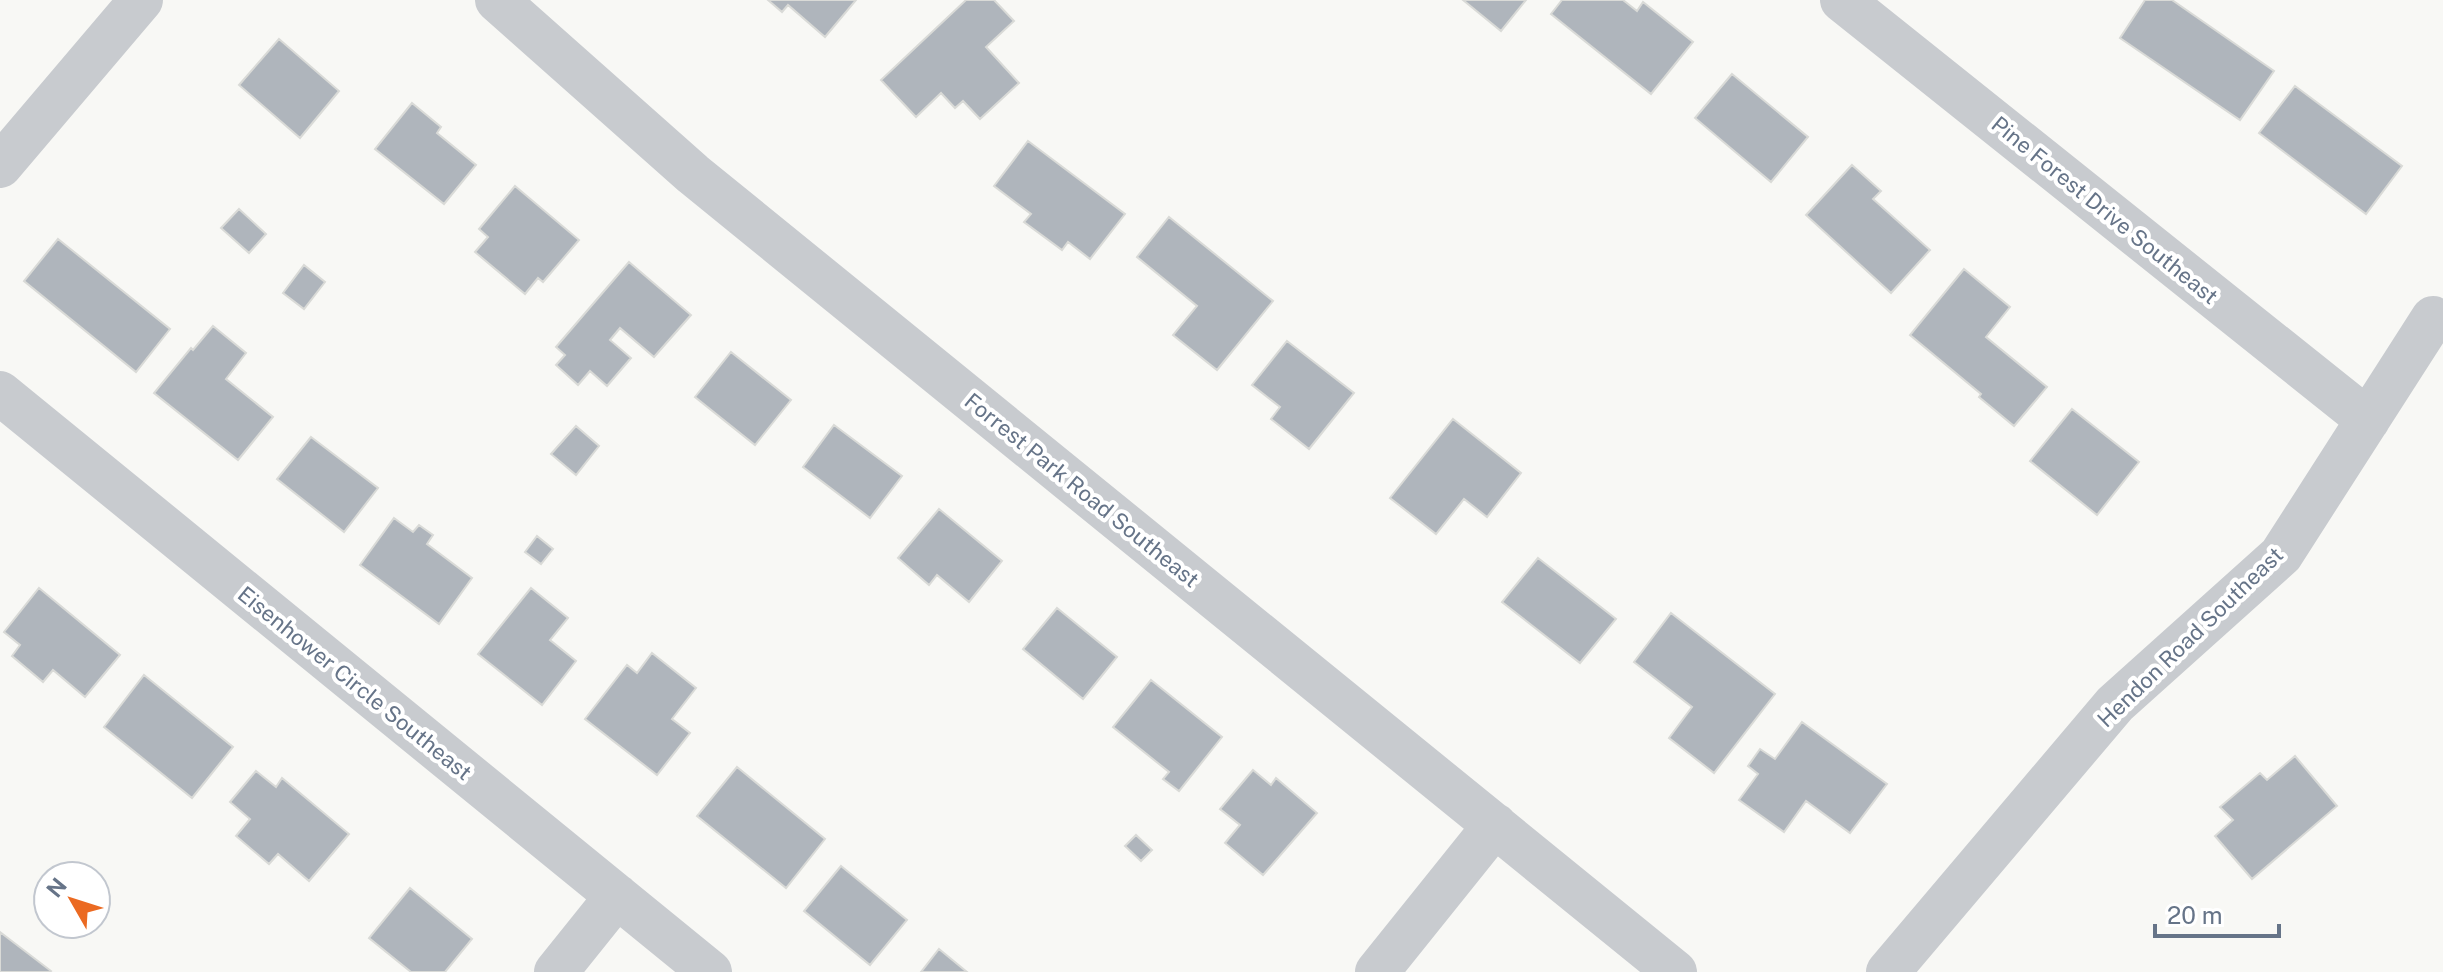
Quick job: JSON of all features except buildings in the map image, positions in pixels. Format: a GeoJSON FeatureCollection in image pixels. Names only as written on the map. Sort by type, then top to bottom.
{"type":"FeatureCollection","features":[{"type":"Feature","properties":{"kind":"street"},"geometry":{"type":"LineString","coordinates":[[0,166],[141,0]]}},
{"type":"Feature","properties":{"kind":"street","name":"Forrest Park Road Southeast"},"geometry":{"type":"LineString","coordinates":[[497,0],[693,174],[1675,972]]}},
{"type":"Feature","properties":{"kind":"street","name":"Pine Forest Drive Southeast"},"geometry":{"type":"LineString","coordinates":[[1842,0],[2368,420]]}},
{"type":"Feature","properties":{"kind":"street","name":"Hendon Road Southeast"},"geometry":{"type":"LineString","coordinates":[[1888,972],[2115,704],[2281,555],[2433,318]]}},
{"type":"Feature","properties":{"kind":"street","name":"Eisenhower Circle Southeast"},"geometry":{"type":"LineString","coordinates":[[0,393],[710,972]]}},
{"type":"Feature","properties":{"kind":"street"},"geometry":{"type":"LineString","coordinates":[[1377,972],[1495,825]]}},
{"type":"Feature","properties":{"kind":"street"},"geometry":{"type":"LineString","coordinates":[[556,972],[617,896]]}}]}
